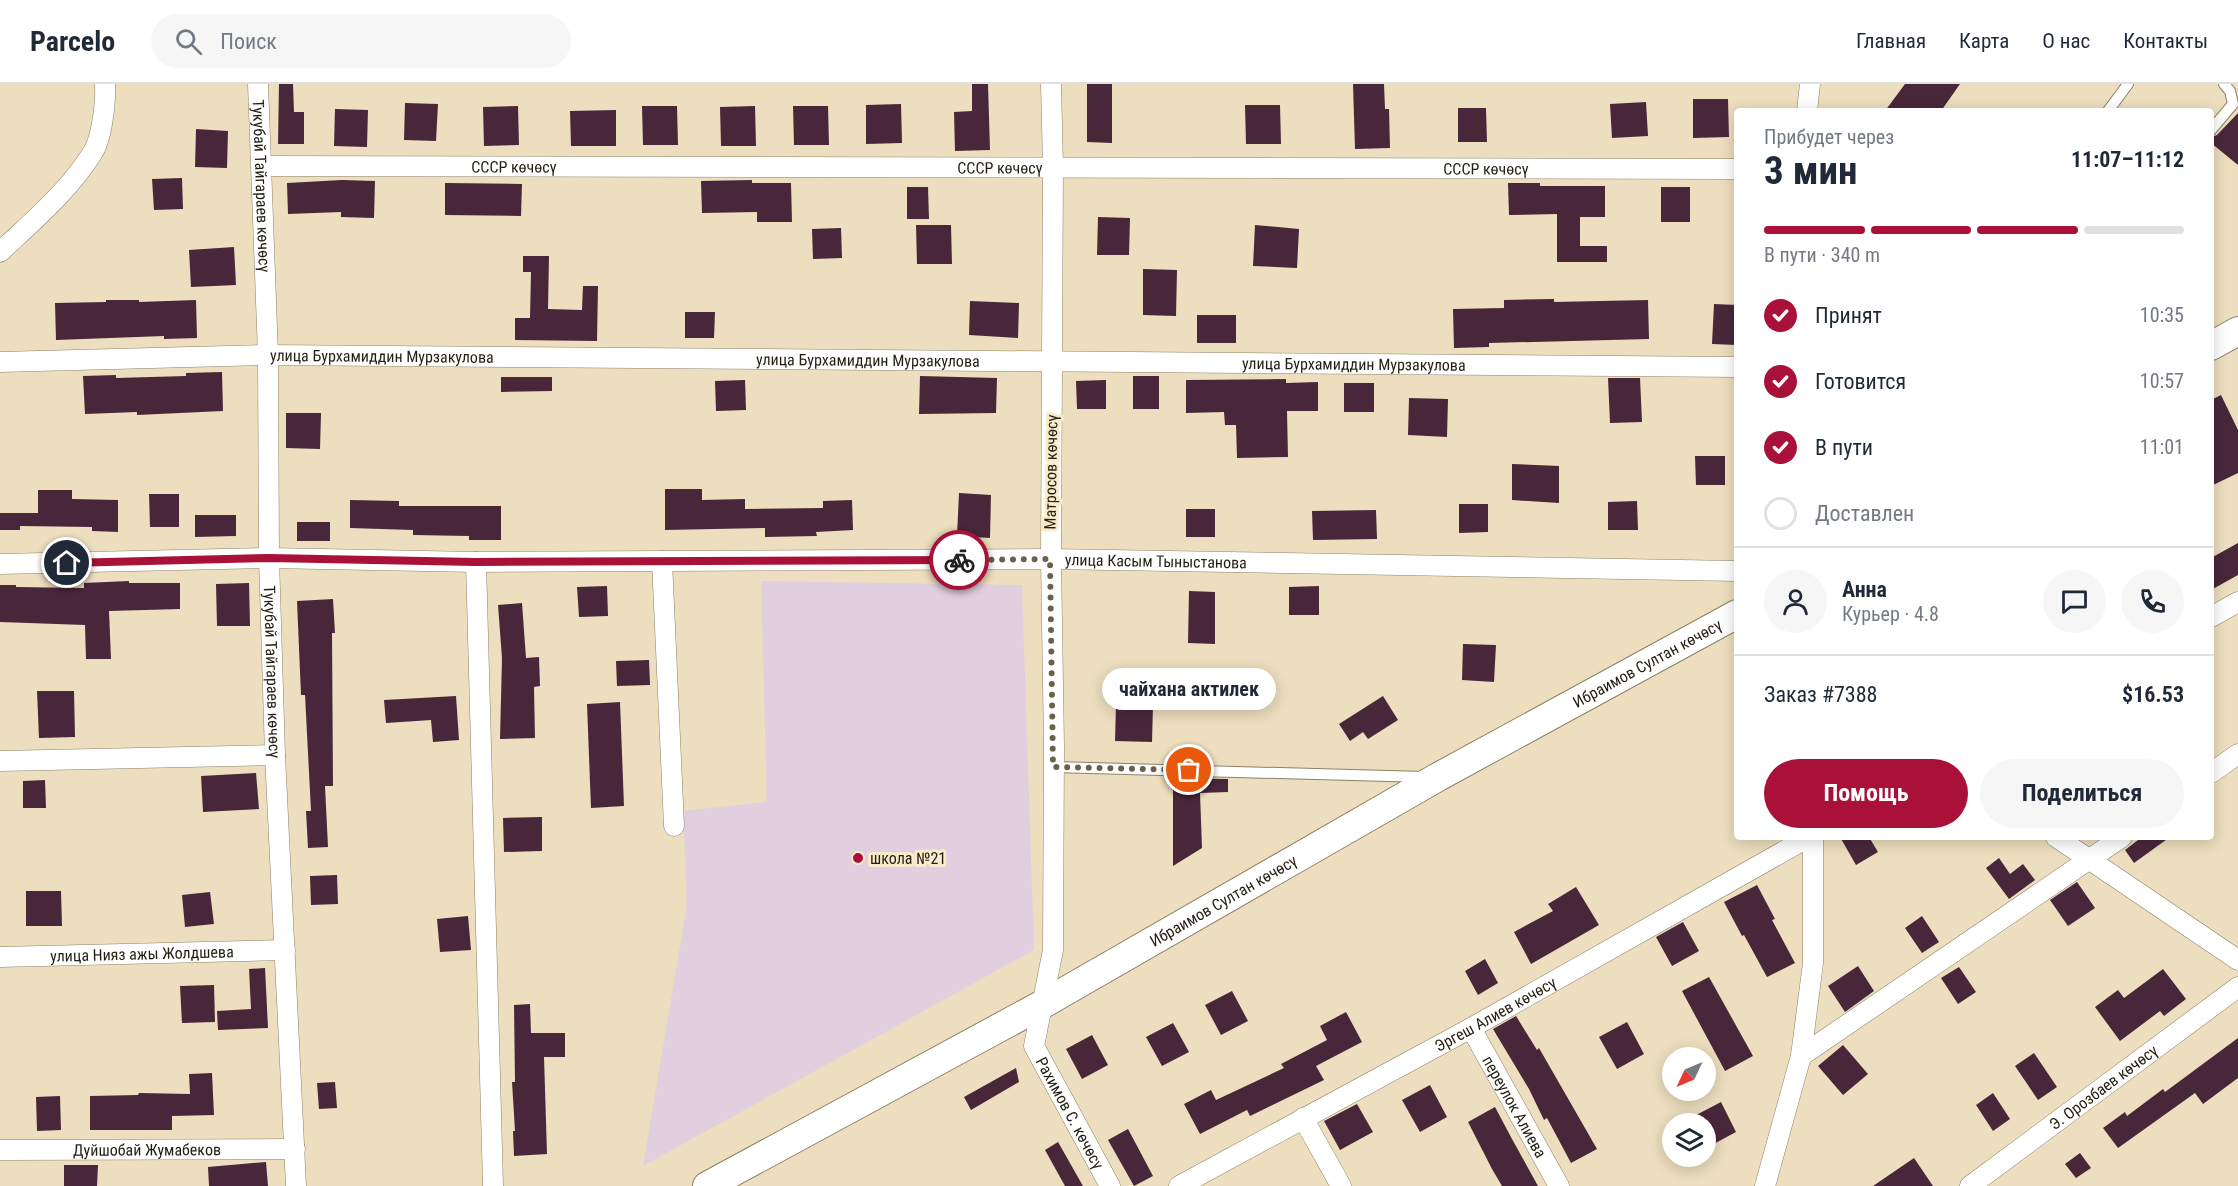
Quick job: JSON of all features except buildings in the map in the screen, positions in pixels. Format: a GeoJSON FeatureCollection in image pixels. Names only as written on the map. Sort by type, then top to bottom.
{"type":"FeatureCollection","features":[{"type":"Feature","properties":{"kind":"main road"},"geometry":{"type":"LineString","coordinates":[[2214,344],[2238,331]]}},
{"type":"Feature","properties":{"kind":"main road","name":"Ибраимов Султан көчөсү"},"geometry":{"type":"LineString","coordinates":[[707,1186],[1043,1004],[1437,777],[1734,616]]}},
{"type":"Feature","properties":{"kind":"street"},"geometry":{"type":"LineString","coordinates":[[0,252],[55,200],[94,151],[106,102],[105,84]]}},
{"type":"Feature","properties":{"kind":"street","name":"Тукубай Тайгараев көчөсү"},"geometry":{"type":"LineString","coordinates":[[258,84],[268,355],[269,558],[275,755],[296,1186]]}},
{"type":"Feature","properties":{"kind":"street","name":"Матросов көчөсү"},"geometry":{"type":"LineString","coordinates":[[1043,1004],[1053,950],[1050,559],[1053,360],[1052,84]]}},
{"type":"Feature","properties":{"kind":"street"},"geometry":{"type":"LineString","coordinates":[[1807,108],[1810,84]]}},
{"type":"Feature","properties":{"kind":"street","name":"СССР көчөсү"},"geometry":{"type":"LineString","coordinates":[[262,166],[1734,169]]}},
{"type":"Feature","properties":{"kind":"street","name":"улица Бурхамиддин Мурзакулова"},"geometry":{"type":"LineString","coordinates":[[0,362],[268,355],[1734,367]]}},
{"type":"Feature","properties":{"kind":"street","name":"улица Касым Тыныстанова"},"geometry":{"type":"LineString","coordinates":[[0,564],[269,558],[476,562],[1050,559],[1734,571]]}},
{"type":"Feature","properties":{"kind":"street"},"geometry":{"type":"LineString","coordinates":[[662,561],[674,826]]}},
{"type":"Feature","properties":{"kind":"street"},"geometry":{"type":"LineString","coordinates":[[476,562],[493,1186]]}},
{"type":"Feature","properties":{"kind":"street"},"geometry":{"type":"LineString","coordinates":[[2214,615],[2238,602]]}},
{"type":"Feature","properties":{"kind":"street"},"geometry":{"type":"LineString","coordinates":[[2214,771],[2238,754]]}},
{"type":"Feature","properties":{"kind":"street"},"geometry":{"type":"LineString","coordinates":[[0,761],[275,755]]}},
{"type":"Feature","properties":{"kind":"street","name":"Эргеш Алиев көчөсү"},"geometry":{"type":"LineString","coordinates":[[1179,1186],[1471,1028],[1806,840]]}},
{"type":"Feature","properties":{"kind":"street"},"geometry":{"type":"LineString","coordinates":[[1764,1186],[1801,1056],[1813,963],[1811,840]]}},
{"type":"Feature","properties":{"kind":"street"},"geometry":{"type":"LineString","coordinates":[[2060,840],[2238,960]]}},
{"type":"Feature","properties":{"kind":"street"},"geometry":{"type":"LineString","coordinates":[[1801,1056],[2118,840]]}},
{"type":"Feature","properties":{"kind":"street","name":"улица Нияз ажы Жолдшева"},"geometry":{"type":"LineString","coordinates":[[0,957],[285,950]]}},
{"type":"Feature","properties":{"kind":"street","name":"Э. Орозбаев көчөсү"},"geometry":{"type":"LineString","coordinates":[[1970,1186],[2238,987]]}},
{"type":"Feature","properties":{"kind":"street","name":"Рахимов С. көчөсү"},"geometry":{"type":"LineString","coordinates":[[1043,1004],[1034,1046],[1110,1186]]}},
{"type":"Feature","properties":{"kind":"street","name":"переулок Алиева"},"geometry":{"type":"LineString","coordinates":[[1471,1028],[1559,1186]]}},
{"type":"Feature","properties":{"kind":"street"},"geometry":{"type":"LineString","coordinates":[[1303,1118],[1341,1186]]}},
{"type":"Feature","properties":{"kind":"street","name":"Дуйшобай Жумабеков"},"geometry":{"type":"LineString","coordinates":[[0,1150],[295,1149]]}},
{"type":"Feature","properties":{"kind":"lane"},"geometry":{"type":"LineString","coordinates":[[2110,108],[2128,84]]}},
{"type":"Feature","properties":{"kind":"lane"},"geometry":{"type":"LineString","coordinates":[[2214,126],[2233,104],[2230,90],[2224,84]]}},
{"type":"Feature","properties":{"kind":"lane"},"geometry":{"type":"LineString","coordinates":[[1053,767],[1437,777]]}},
{"type":"Feature","properties":{"kind":"shaded area","name":"школа №21"},"geometry":{"type":"Polygon","coordinates":[[[761,581],[1022,585],[1034,950],[643,1166],[687,904],[683,811],[767,802],[761,581]]]}},
{"type":"Feature","properties":{"kind":"way so far"},"geometry":{"type":"LineString","coordinates":[[959,560],[1050,559],[1053,767],[1189,770]]}},
{"type":"Feature","properties":{"kind":"place","name":"чайхана актилек"},"geometry":{"type":"Point","coordinates":[1189,770]}},
{"type":"Feature","properties":{"kind":"place","name":"школа №21"},"geometry":{"type":"Point","coordinates":[858,858]}},
{"type":"Feature","properties":{"kind":"route"},"geometry":{"type":"LineString","coordinates":[[67,563],[269,558],[476,562],[959,560]]}}]}
